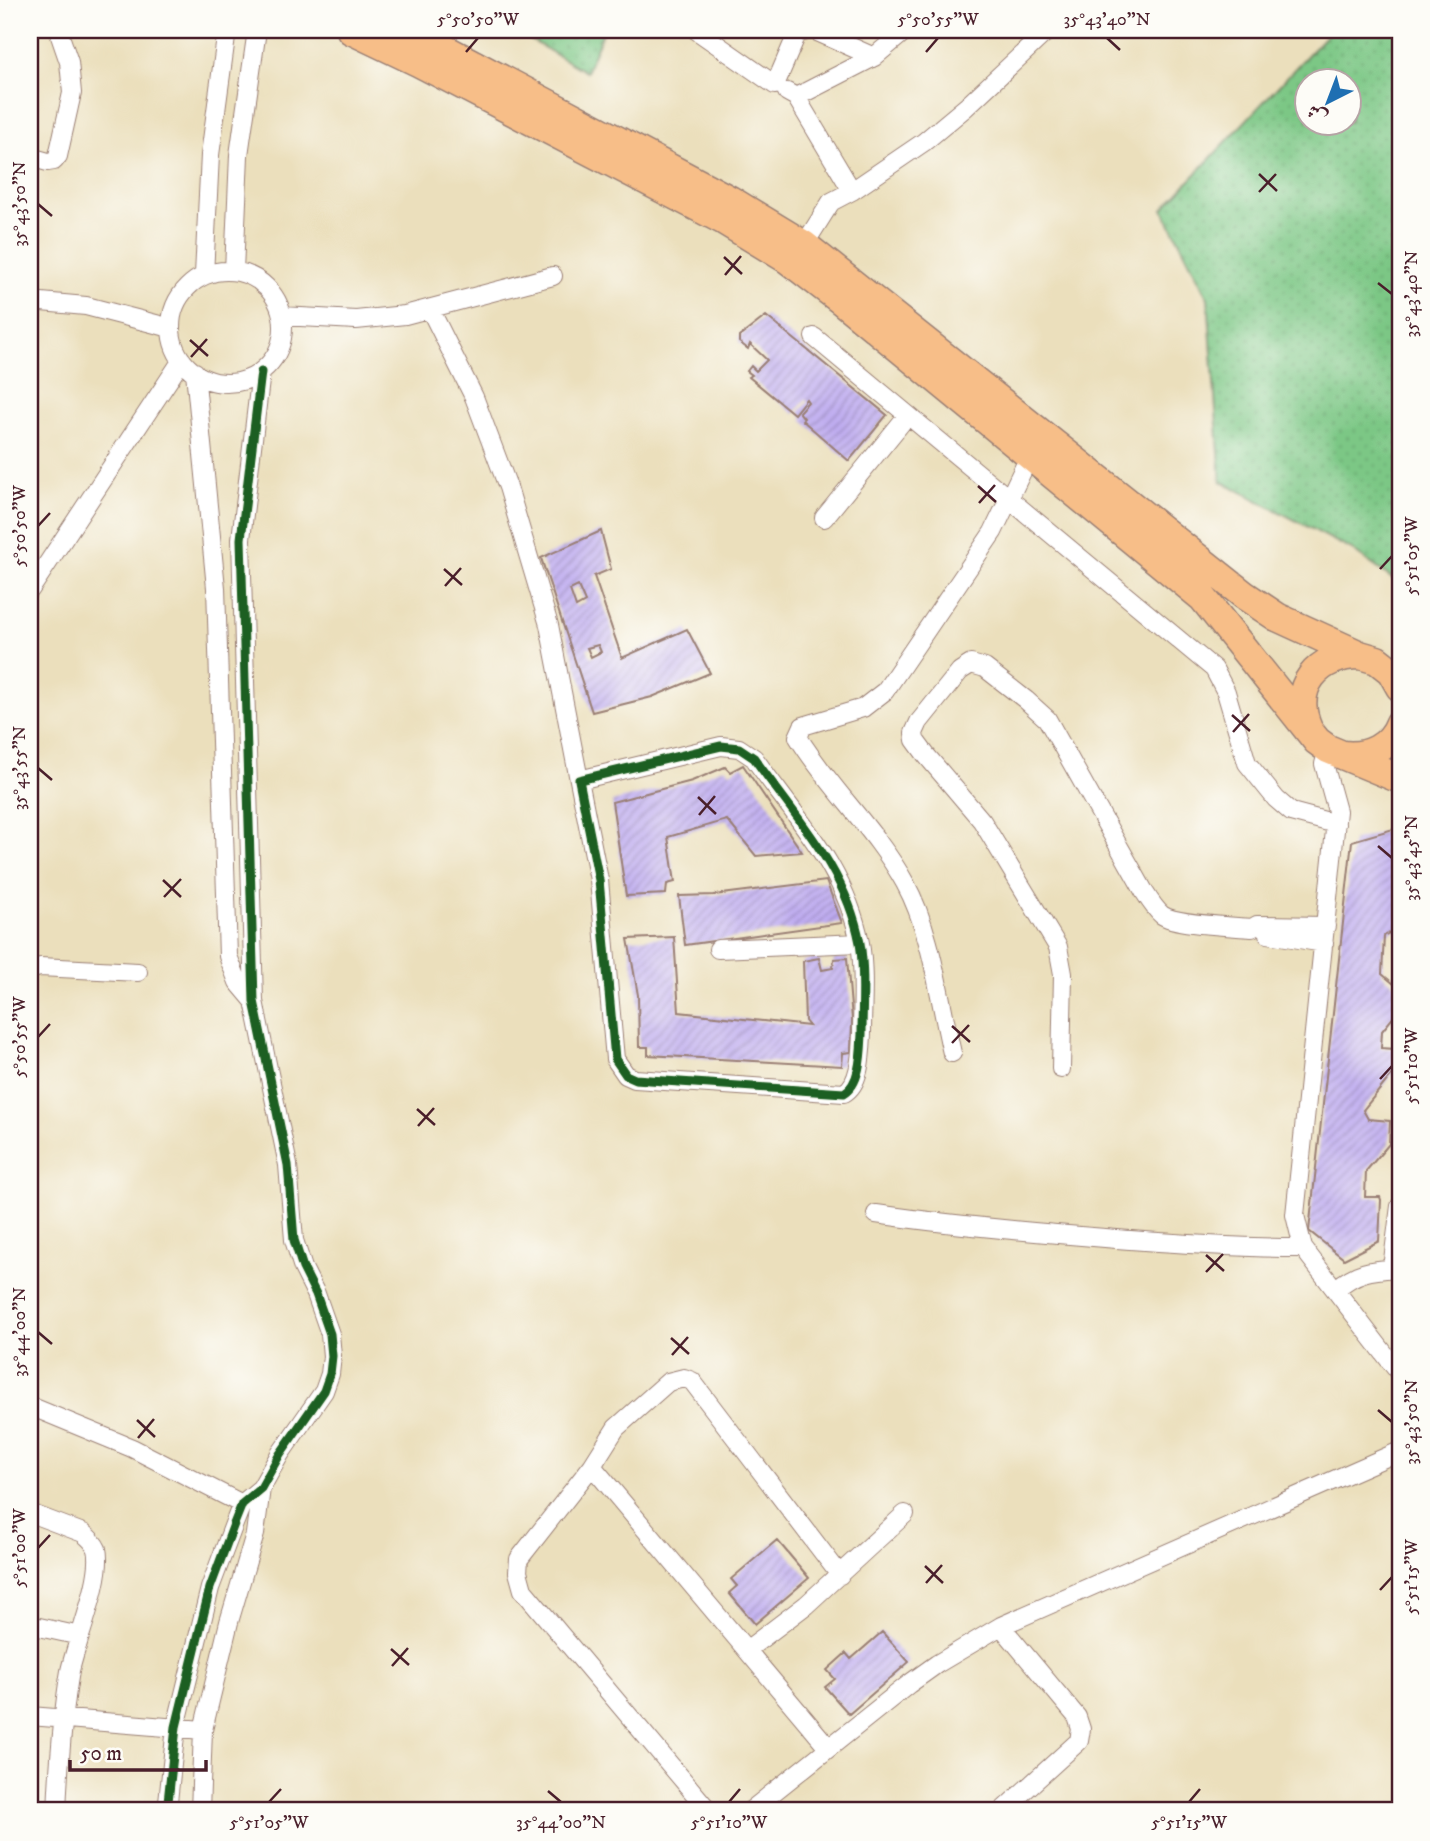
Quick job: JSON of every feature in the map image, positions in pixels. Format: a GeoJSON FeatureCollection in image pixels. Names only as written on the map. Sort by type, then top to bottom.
{"type":"FeatureCollection","features":[{"type":"Feature","properties":{"kind":"main road"},"geometry":{"type":"LineString","coordinates":[[351,30],[723,220],[765,245],[844,302],[1203,598],[1326,745],[1400,779]]}},
{"type":"Feature","properties":{"kind":"main road"},"geometry":{"type":"LineString","coordinates":[[409,30],[730,200],[804,246],[1244,595],[1277,617],[1360,655],[1377,660],[1391,671],[1400,687]]}},
{"type":"Feature","properties":{"kind":"main road"},"geometry":{"type":"LineString","coordinates":[[1360,655],[1335,658],[1324,663],[1307,682],[1302,707],[1326,745],[1351,756],[1373,752],[1391,739],[1400,723]]}},
{"type":"Feature","properties":{"kind":"street"},"geometry":{"type":"LineString","coordinates":[[30,157],[48,162],[54,161],[58,156],[72,93],[69,62],[58,30]]}},
{"type":"Feature","properties":{"kind":"street"},"geometry":{"type":"LineString","coordinates":[[204,275],[210,155],[227,30]]}},
{"type":"Feature","properties":{"kind":"street"},"geometry":{"type":"LineString","coordinates":[[234,271],[240,155],[257,30]]}},
{"type":"Feature","properties":{"kind":"street"},"geometry":{"type":"LineString","coordinates":[[695,30],[712,36],[775,85],[796,97],[852,191]]}},
{"type":"Feature","properties":{"kind":"street"},"geometry":{"type":"LineString","coordinates":[[775,85],[797,34],[812,30],[874,57]]}},
{"type":"Feature","properties":{"kind":"street"},"geometry":{"type":"LineString","coordinates":[[796,97],[874,57],[906,30]]}},
{"type":"Feature","properties":{"kind":"street"},"geometry":{"type":"LineString","coordinates":[[804,246],[831,202],[852,191],[924,142],[966,107],[1048,30]]}},
{"type":"Feature","properties":{"kind":"street"},"geometry":{"type":"LineString","coordinates":[[234,271],[256,279],[268,289],[277,301],[283,332],[272,361],[261,372],[245,380],[228,383],[210,380],[189,366],[174,345],[171,328],[173,310],[181,295],[204,275],[234,271]]}},
{"type":"Feature","properties":{"kind":"street"},"geometry":{"type":"LineString","coordinates":[[282,316],[356,320],[405,315],[553,276]]}},
{"type":"Feature","properties":{"kind":"street"},"geometry":{"type":"LineString","coordinates":[[30,301],[86,306],[171,328]]}},
{"type":"Feature","properties":{"kind":"street"},"geometry":{"type":"LineString","coordinates":[[430,309],[474,397],[508,487],[550,625],[579,780],[599,880],[615,1059],[626,1075],[635,1079],[834,1093],[849,1090],[855,1082],[862,1043],[863,977],[860,943],[842,885],[827,857],[754,758],[747,752],[721,746],[579,780]]}},
{"type":"Feature","properties":{"kind":"street"},"geometry":{"type":"LineString","coordinates":[[814,337],[1214,669],[1226,692],[1248,763],[1276,799],[1291,812],[1336,824]]}},
{"type":"Feature","properties":{"kind":"street"},"geometry":{"type":"LineString","coordinates":[[30,590],[189,366]]}},
{"type":"Feature","properties":{"kind":"street"},"geometry":{"type":"LineString","coordinates":[[189,366],[216,588],[228,956],[237,982],[254,1001]]}},
{"type":"Feature","properties":{"kind":"street"},"geometry":{"type":"LineString","coordinates":[[167,1811],[176,1727],[210,1588],[243,1504],[261,1488],[280,1454],[324,1391],[332,1356],[330,1334],[294,1240],[288,1165],[254,1001],[241,539],[261,372]]}},
{"type":"Feature","properties":{"kind":"street"},"geometry":{"type":"LineString","coordinates":[[824,518],[907,416]]}},
{"type":"Feature","properties":{"kind":"street"},"geometry":{"type":"LineString","coordinates":[[951,1053],[918,910],[904,881],[798,737],[803,726],[863,708],[886,691],[993,532],[1030,455]]}},
{"type":"Feature","properties":{"kind":"street"},"geometry":{"type":"LineString","coordinates":[[1061,1069],[1063,974],[1058,947],[982,821],[915,740],[919,722],[965,666],[978,664],[985,668],[1027,700],[1046,719],[1145,893],[1161,914],[1181,921],[1252,928],[1256,933],[1325,934]]}},
{"type":"Feature","properties":{"kind":"street"},"geometry":{"type":"LineString","coordinates":[[1326,745],[1324,764],[1337,811],[1295,1215],[1303,1248],[1400,1374]]}},
{"type":"Feature","properties":{"kind":"street"},"geometry":{"type":"LineString","coordinates":[[225,866],[252,867]]}},
{"type":"Feature","properties":{"kind":"street"},"geometry":{"type":"LineString","coordinates":[[718,950],[860,943]]}},
{"type":"Feature","properties":{"kind":"street"},"geometry":{"type":"LineString","coordinates":[[30,970],[40,967],[138,972]]}},
{"type":"Feature","properties":{"kind":"street"},"geometry":{"type":"LineString","coordinates":[[1336,1289],[1352,1276],[1363,1272],[1396,1268],[1400,1206]]}},
{"type":"Feature","properties":{"kind":"street"},"geometry":{"type":"LineString","coordinates":[[876,1214],[975,1228],[1179,1245],[1303,1248]]}},
{"type":"Feature","properties":{"kind":"street"},"geometry":{"type":"LineString","coordinates":[[709,1811],[523,1590],[518,1572],[519,1559],[592,1466],[616,1428],[668,1382],[684,1378],[692,1381],[840,1575]]}},
{"type":"Feature","properties":{"kind":"street"},"geometry":{"type":"LineString","coordinates":[[30,1406],[132,1448],[243,1504]]}},
{"type":"Feature","properties":{"kind":"street"},"geometry":{"type":"LineString","coordinates":[[750,1811],[918,1677],[1000,1626],[1400,1451]]}},
{"type":"Feature","properties":{"kind":"street"},"geometry":{"type":"LineString","coordinates":[[592,1466],[828,1747]]}},
{"type":"Feature","properties":{"kind":"street"},"geometry":{"type":"LineString","coordinates":[[200,1811],[204,1730],[229,1622],[255,1534],[261,1488]]}},
{"type":"Feature","properties":{"kind":"street"},"geometry":{"type":"LineString","coordinates":[[30,1513],[83,1533],[97,1550],[96,1574],[71,1668],[60,1755],[57,1811]]}},
{"type":"Feature","properties":{"kind":"street"},"geometry":{"type":"LineString","coordinates":[[748,1649],[806,1605],[905,1514]]}},
{"type":"Feature","properties":{"kind":"street"},"geometry":{"type":"LineString","coordinates":[[30,1625],[80,1636]]}},
{"type":"Feature","properties":{"kind":"street"},"geometry":{"type":"LineString","coordinates":[[1000,1626],[1077,1717],[1081,1729],[1079,1741],[1002,1811]]}},
{"type":"Feature","properties":{"kind":"street"},"geometry":{"type":"LineString","coordinates":[[30,1716],[204,1730]]}},
{"type":"Feature","properties":{"kind":"green space"},"geometry":{"type":"Polygon","coordinates":[[[514,30],[604,30],[586,72],[514,30]]]}},
{"type":"Feature","properties":{"kind":"green space"},"geometry":{"type":"Polygon","coordinates":[[[1331,30],[1400,30],[1400,584],[1352,550],[1221,481],[1208,298],[1163,209],[1294,69],[1294,136],[1364,136],[1364,66],[1297,66],[1331,30]]]}},
{"type":"Feature","properties":{"kind":"building"},"geometry":{"type":"Polygon","coordinates":[[[766,316],[887,415],[849,461],[802,420],[804,418],[799,412],[808,402],[806,399],[794,414],[749,377],[752,375],[747,371],[751,366],[756,371],[767,360],[750,344],[748,349],[739,342],[739,337],[766,316]]]}},
{"type":"Feature","properties":{"kind":"building"},"geometry":{"type":"Polygon","coordinates":[[[601,531],[611,569],[594,576],[622,658],[687,629],[710,673],[652,697],[592,712],[541,558],[601,531]],[[578,586],[570,590],[576,607],[585,602],[578,586]],[[598,645],[587,648],[591,657],[601,652],[598,645]]]}},
{"type":"Feature","properties":{"kind":"building"},"geometry":{"type":"Polygon","coordinates":[[[743,765],[802,852],[756,856],[727,820],[668,837],[675,882],[667,884],[666,894],[626,896],[612,802],[692,781],[725,767],[730,772],[743,765]]]}},
{"type":"Feature","properties":{"kind":"building"},"geometry":{"type":"Polygon","coordinates":[[[1400,827],[1400,927],[1384,936],[1382,974],[1400,989],[1400,1009],[1382,1031],[1381,1048],[1395,1049],[1393,1073],[1363,1110],[1368,1119],[1390,1121],[1389,1144],[1366,1171],[1365,1197],[1380,1197],[1381,1200],[1379,1241],[1344,1259],[1309,1231],[1352,841],[1400,827]]]}},
{"type":"Feature","properties":{"kind":"building"},"geometry":{"type":"Polygon","coordinates":[[[826,881],[842,923],[685,945],[679,896],[714,895],[826,881]]]}},
{"type":"Feature","properties":{"kind":"building"},"geometry":{"type":"Polygon","coordinates":[[[674,937],[679,1012],[809,1026],[805,1021],[803,961],[819,958],[822,970],[833,968],[834,959],[847,958],[852,1020],[851,1052],[843,1053],[842,1066],[648,1055],[648,1047],[639,1047],[638,995],[628,939],[674,937]]]}},
{"type":"Feature","properties":{"kind":"building"},"geometry":{"type":"Polygon","coordinates":[[[777,1540],[809,1578],[755,1624],[729,1593],[737,1586],[731,1579],[777,1540]]]}},
{"type":"Feature","properties":{"kind":"building"},"geometry":{"type":"Polygon","coordinates":[[[882,1632],[909,1662],[849,1714],[825,1687],[835,1679],[827,1670],[846,1653],[851,1659],[882,1632]]]}},
{"type":"Feature","properties":{"kind":"cycle path"},"geometry":{"type":"LineString","coordinates":[[167,1811],[176,1727],[210,1588],[242,1504],[261,1488],[280,1454],[324,1391],[332,1356],[330,1334],[294,1240],[288,1165],[254,1001],[241,539],[261,372]]}},
{"type":"Feature","properties":{"kind":"cycle path"},"geometry":{"type":"LineString","coordinates":[[721,746],[739,748],[754,758],[818,845],[853,916],[860,943],[862,966],[862,1041],[857,1075],[850,1089],[844,1093],[635,1079],[626,1075],[615,1059],[599,880],[579,780],[721,746]]}}]}
